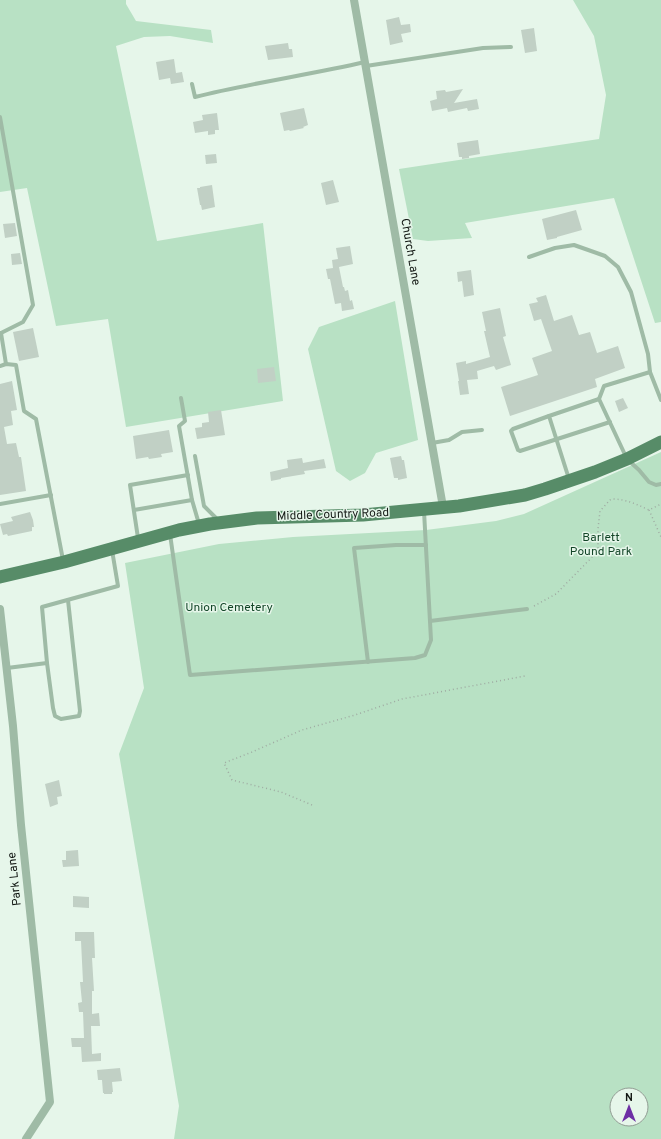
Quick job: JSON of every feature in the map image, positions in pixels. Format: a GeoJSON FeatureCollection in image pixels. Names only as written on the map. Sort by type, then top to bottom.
{"type":"FeatureCollection","features":[{"type":"Feature","properties":{"kind":"main road","name":"Middle Country Road"},"geometry":{"type":"LineString","coordinates":[[0,576],[64,562],[170,532],[200,526],[257,518],[363,515],[458,506],[525,495],[570,481],[627,459],[661,442]]}},
{"type":"Feature","properties":{"kind":"street","name":"Church Lane"},"geometry":{"type":"LineString","coordinates":[[354,0],[443,507]]}},
{"type":"Feature","properties":{"kind":"street","name":"Park Lane"},"geometry":{"type":"LineString","coordinates":[[0,609],[50,1102],[26,1139]]}},
{"type":"Feature","properties":{"kind":"lane"},"geometry":{"type":"LineString","coordinates":[[192,84],[195,97],[226,89],[365,64],[483,48],[511,47]]}},
{"type":"Feature","properties":{"kind":"lane"},"geometry":{"type":"LineString","coordinates":[[0,117],[33,305],[23,322],[0,333],[6,364]]}},
{"type":"Feature","properties":{"kind":"lane"},"geometry":{"type":"LineString","coordinates":[[529,257],[555,248],[574,245],[605,256],[618,267],[631,292],[648,354],[650,372],[661,400]]}},
{"type":"Feature","properties":{"kind":"lane"},"geometry":{"type":"LineString","coordinates":[[0,366],[6,364],[16,364],[24,411],[36,419],[64,562]]}},
{"type":"Feature","properties":{"kind":"lane"},"geometry":{"type":"LineString","coordinates":[[650,372],[604,386],[599,399],[627,459],[649,482],[656,485],[661,484]]}},
{"type":"Feature","properties":{"kind":"lane"},"geometry":{"type":"LineString","coordinates":[[181,398],[185,420],[179,426],[192,500],[200,526]]}},
{"type":"Feature","properties":{"kind":"lane"},"geometry":{"type":"LineString","coordinates":[[599,399],[513,429],[511,431],[518,450],[520,452],[610,422]]}},
{"type":"Feature","properties":{"kind":"lane"},"geometry":{"type":"LineString","coordinates":[[549,416],[570,481]]}},
{"type":"Feature","properties":{"kind":"lane"},"geometry":{"type":"LineString","coordinates":[[432,443],[449,440],[462,432],[482,430]]}},
{"type":"Feature","properties":{"kind":"lane"},"geometry":{"type":"LineString","coordinates":[[195,456],[204,506],[221,523]]}},
{"type":"Feature","properties":{"kind":"lane"},"geometry":{"type":"LineString","coordinates":[[139,541],[130,485],[188,475]]}},
{"type":"Feature","properties":{"kind":"lane"},"geometry":{"type":"LineString","coordinates":[[0,504],[51,495]]}},
{"type":"Feature","properties":{"kind":"lane"},"geometry":{"type":"LineString","coordinates":[[134,510],[192,500]]}},
{"type":"Feature","properties":{"kind":"lane"},"geometry":{"type":"LineString","coordinates":[[170,532],[190,676],[415,658],[425,655],[431,640],[424,509]]}},
{"type":"Feature","properties":{"kind":"lane"},"geometry":{"type":"LineString","coordinates":[[368,662],[354,548],[396,545],[426,545]]}},
{"type":"Feature","properties":{"kind":"lane"},"geometry":{"type":"LineString","coordinates":[[68,600],[80,711],[79,716],[61,719],[55,716],[53,708],[42,607],[118,586],[112,548]]}},
{"type":"Feature","properties":{"kind":"lane"},"geometry":{"type":"LineString","coordinates":[[430,621],[527,610]]}},
{"type":"Feature","properties":{"kind":"lane"},"geometry":{"type":"LineString","coordinates":[[7,668],[47,663]]}},
{"type":"Feature","properties":{"kind":"path"},"geometry":{"type":"LineString","coordinates":[[527,610],[556,594],[598,551],[600,511],[611,499],[622,499],[649,510],[661,537]]}},
{"type":"Feature","properties":{"kind":"path"},"geometry":{"type":"LineString","coordinates":[[649,510],[661,504]]}},
{"type":"Feature","properties":{"kind":"path"},"geometry":{"type":"LineString","coordinates":[[312,805],[281,792],[232,780],[224,763],[302,730],[355,715],[402,699],[526,676]]}},
{"type":"Feature","properties":{"kind":"green space"},"geometry":{"type":"Polygon","coordinates":[[[0,0],[126,0],[126,4],[136,21],[211,30],[213,43],[170,36],[144,37],[116,46],[157,241],[263,223],[283,401],[126,427],[108,319],[56,326],[27,188],[0,192],[0,0]]]}},
{"type":"Feature","properties":{"kind":"green space"},"geometry":{"type":"Polygon","coordinates":[[[573,0],[661,0],[661,322],[655,323],[614,198],[465,223],[472,238],[428,241],[413,239],[399,169],[599,139],[606,95],[594,36],[573,0]]]}},
{"type":"Feature","properties":{"kind":"green space"},"geometry":{"type":"Polygon","coordinates":[[[395,301],[418,440],[376,453],[365,473],[350,481],[336,471],[308,349],[319,327],[395,301]]]}},
{"type":"Feature","properties":{"kind":"green space"},"geometry":{"type":"Polygon","coordinates":[[[661,452],[661,1139],[174,1139],[179,1106],[119,754],[144,688],[125,563],[219,544],[293,537],[426,530],[496,521],[524,514],[661,452]]]}},
{"type":"Feature","properties":{"kind":"building"},"geometry":{"type":"Polygon","coordinates":[[[399,17],[401,25],[410,24],[411,32],[401,34],[403,42],[390,45],[386,20],[399,17]]]}},
{"type":"Feature","properties":{"kind":"building"},"geometry":{"type":"Polygon","coordinates":[[[534,28],[537,51],[525,53],[521,30],[534,28]]]}},
{"type":"Feature","properties":{"kind":"building"},"geometry":{"type":"Polygon","coordinates":[[[288,43],[289,49],[292,49],[293,57],[268,60],[265,46],[288,43]]]}},
{"type":"Feature","properties":{"kind":"building"},"geometry":{"type":"Polygon","coordinates":[[[174,59],[176,73],[182,72],[184,82],[171,84],[170,78],[159,80],[156,62],[174,59]]]}},
{"type":"Feature","properties":{"kind":"building"},"geometry":{"type":"Polygon","coordinates":[[[463,89],[454,103],[477,99],[479,109],[468,111],[467,108],[448,112],[447,108],[432,111],[430,101],[437,99],[436,91],[445,90],[446,92],[463,89]]]}},
{"type":"Feature","properties":{"kind":"building"},"geometry":{"type":"Polygon","coordinates":[[[304,108],[308,125],[303,127],[304,128],[284,131],[280,113],[304,108]]]}},
{"type":"Feature","properties":{"kind":"building"},"geometry":{"type":"Polygon","coordinates":[[[217,113],[219,130],[215,130],[215,134],[208,135],[208,131],[195,133],[193,122],[203,120],[202,115],[217,113]]]}},
{"type":"Feature","properties":{"kind":"building"},"geometry":{"type":"Polygon","coordinates":[[[478,140],[480,154],[462,159],[462,157],[459,157],[457,143],[478,140]]]}},
{"type":"Feature","properties":{"kind":"building"},"geometry":{"type":"Polygon","coordinates":[[[216,154],[217,163],[206,164],[205,155],[216,154]]]}},
{"type":"Feature","properties":{"kind":"building"},"geometry":{"type":"Polygon","coordinates":[[[333,180],[339,202],[326,205],[321,183],[333,180]]]}},
{"type":"Feature","properties":{"kind":"building"},"geometry":{"type":"Polygon","coordinates":[[[212,185],[215,207],[202,210],[197,188],[212,185]]]}},
{"type":"Feature","properties":{"kind":"building"},"geometry":{"type":"Polygon","coordinates":[[[576,210],[582,230],[547,240],[542,219],[576,210]]]}},
{"type":"Feature","properties":{"kind":"building"},"geometry":{"type":"Polygon","coordinates":[[[15,223],[17,236],[5,238],[3,224],[15,223]]]}},
{"type":"Feature","properties":{"kind":"building"},"geometry":{"type":"Polygon","coordinates":[[[350,246],[353,264],[339,267],[343,287],[345,291],[348,290],[350,301],[352,300],[354,309],[342,311],[341,303],[335,304],[330,279],[328,279],[326,269],[333,268],[332,260],[338,259],[336,248],[350,246]]]}},
{"type":"Feature","properties":{"kind":"building"},"geometry":{"type":"Polygon","coordinates":[[[20,253],[22,264],[12,265],[11,254],[20,253]]]}},
{"type":"Feature","properties":{"kind":"building"},"geometry":{"type":"Polygon","coordinates":[[[471,270],[474,295],[464,297],[462,281],[458,282],[457,272],[471,270]]]}},
{"type":"Feature","properties":{"kind":"building"},"geometry":{"type":"Polygon","coordinates":[[[546,295],[554,321],[572,315],[579,335],[590,332],[597,353],[618,346],[625,368],[595,379],[597,387],[510,416],[501,387],[538,375],[532,358],[552,351],[541,319],[534,321],[529,304],[538,302],[536,298],[546,295]]]}},
{"type":"Feature","properties":{"kind":"building"},"geometry":{"type":"Polygon","coordinates":[[[500,308],[506,336],[503,337],[511,365],[496,370],[494,366],[477,371],[478,379],[467,380],[469,394],[460,395],[456,363],[466,361],[466,364],[490,357],[484,331],[486,331],[482,312],[500,308]]]}},
{"type":"Feature","properties":{"kind":"building"},"geometry":{"type":"Polygon","coordinates":[[[33,328],[39,357],[19,361],[13,332],[33,328]]]}},
{"type":"Feature","properties":{"kind":"building"},"geometry":{"type":"Polygon","coordinates":[[[274,367],[276,381],[258,383],[257,369],[274,367]]]}},
{"type":"Feature","properties":{"kind":"building"},"geometry":{"type":"Polygon","coordinates":[[[12,381],[17,410],[11,411],[13,425],[4,427],[7,444],[16,443],[19,457],[21,457],[26,491],[0,495],[0,384],[12,381]]]}},
{"type":"Feature","properties":{"kind":"building"},"geometry":{"type":"Polygon","coordinates":[[[623,398],[628,408],[619,412],[615,401],[623,398]]]}},
{"type":"Feature","properties":{"kind":"building"},"geometry":{"type":"Polygon","coordinates":[[[221,410],[225,435],[197,439],[195,428],[202,427],[202,423],[209,422],[208,412],[221,410]]]}},
{"type":"Feature","properties":{"kind":"building"},"geometry":{"type":"Polygon","coordinates":[[[169,430],[173,452],[161,454],[162,457],[136,459],[133,436],[169,430]]]}},
{"type":"Feature","properties":{"kind":"building"},"geometry":{"type":"Polygon","coordinates":[[[401,456],[402,460],[404,460],[407,478],[398,480],[398,478],[394,478],[390,458],[401,456]]]}},
{"type":"Feature","properties":{"kind":"building"},"geometry":{"type":"Polygon","coordinates":[[[302,458],[303,463],[324,459],[326,468],[304,471],[305,474],[271,481],[270,472],[288,468],[287,460],[302,458]]]}},
{"type":"Feature","properties":{"kind":"building"},"geometry":{"type":"Polygon","coordinates":[[[30,512],[34,527],[32,527],[32,531],[8,536],[7,534],[3,535],[0,524],[13,521],[11,517],[30,512]]]}},
{"type":"Feature","properties":{"kind":"building"},"geometry":{"type":"Polygon","coordinates":[[[59,780],[62,796],[57,797],[58,804],[50,807],[45,784],[59,780]]]}},
{"type":"Feature","properties":{"kind":"building"},"geometry":{"type":"Polygon","coordinates":[[[78,850],[79,866],[63,867],[62,860],[66,860],[66,851],[78,850]]]}},
{"type":"Feature","properties":{"kind":"building"},"geometry":{"type":"Polygon","coordinates":[[[73,896],[89,897],[89,908],[73,907],[73,896]]]}},
{"type":"Feature","properties":{"kind":"building"},"geometry":{"type":"Polygon","coordinates":[[[75,932],[94,932],[95,958],[92,958],[94,991],[92,991],[92,1014],[99,1013],[100,1026],[91,1026],[92,1054],[101,1053],[101,1061],[82,1062],[81,1047],[72,1047],[71,1038],[84,1038],[83,1012],[79,1012],[78,1003],[82,1002],[80,982],[83,982],[81,941],[75,941],[75,932]]]}},
{"type":"Feature","properties":{"kind":"building"},"geometry":{"type":"Polygon","coordinates":[[[120,1068],[122,1081],[112,1082],[112,1094],[104,1094],[102,1080],[98,1080],[97,1070],[120,1068]]]}},
{"type":"Feature","properties":{"kind":"park label","name":"Barlett Pound Park"},"geometry":{"type":"Point","coordinates":[601,545]}},
{"type":"Feature","properties":{"kind":"park label","name":"Union Cemetery"},"geometry":{"type":"Point","coordinates":[229,608]}}]}
